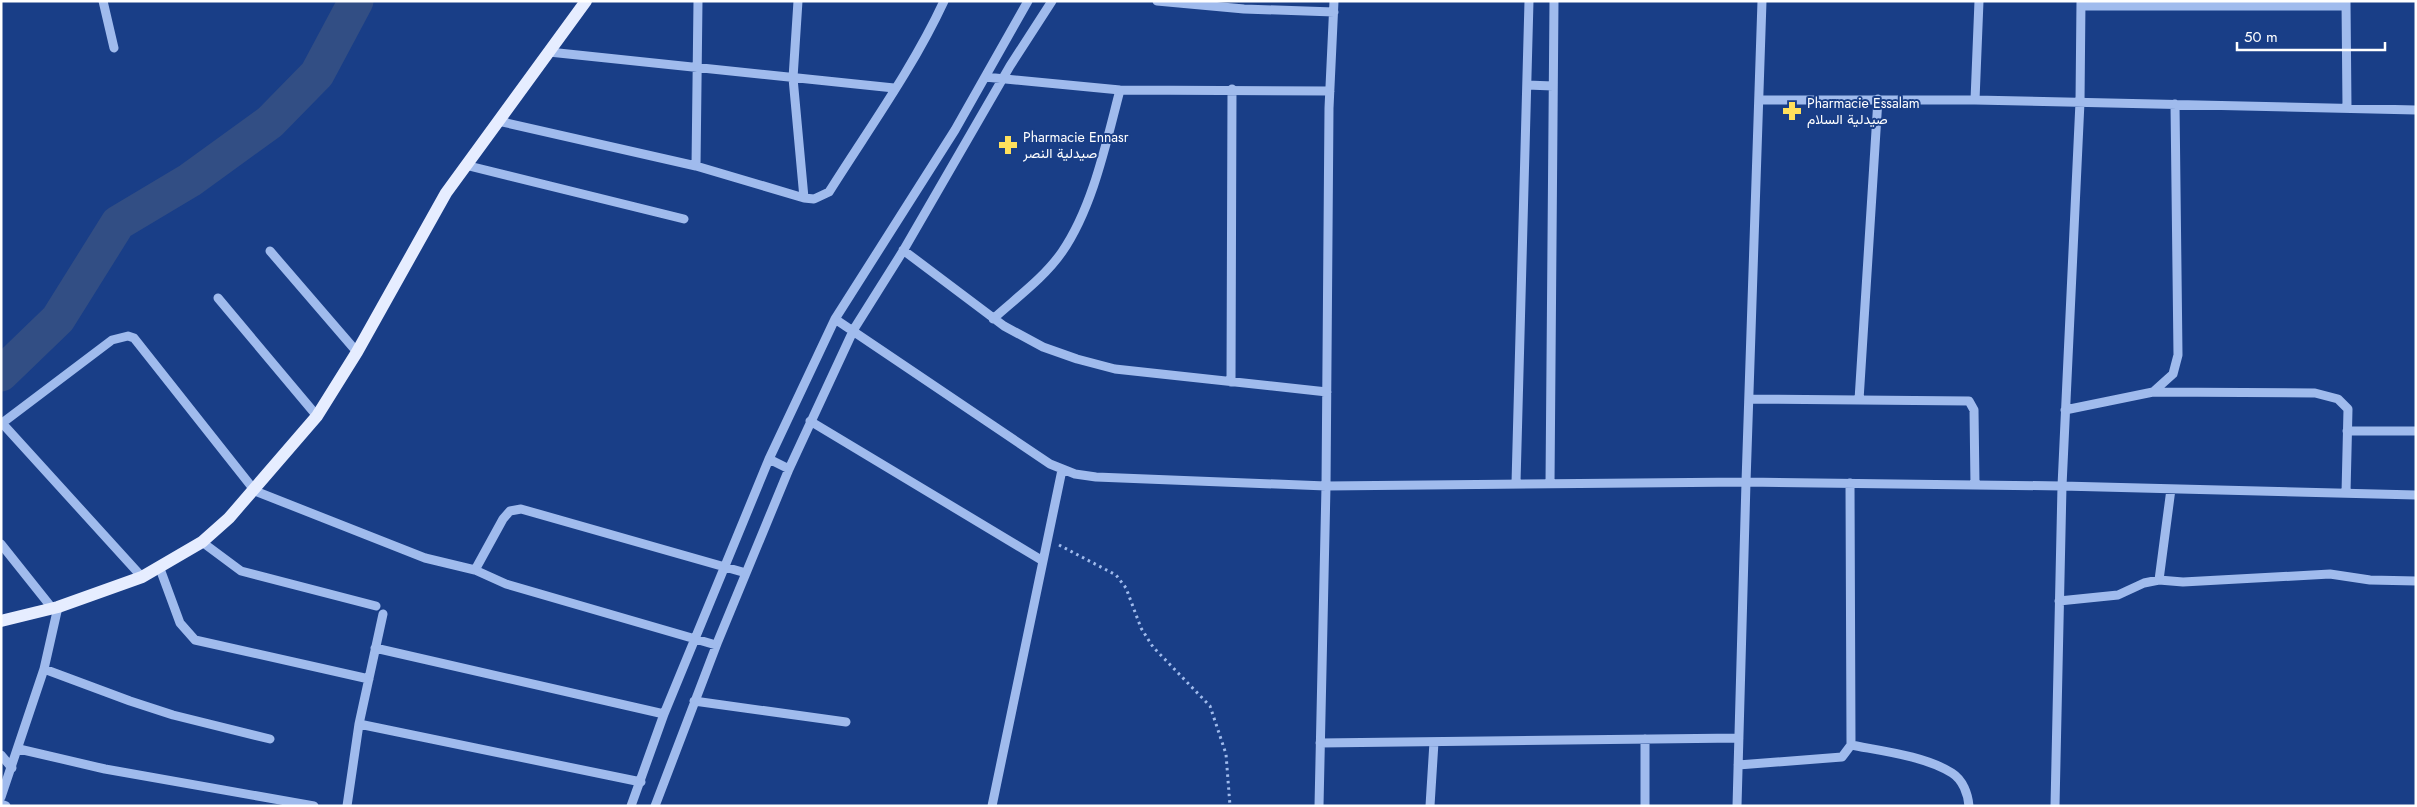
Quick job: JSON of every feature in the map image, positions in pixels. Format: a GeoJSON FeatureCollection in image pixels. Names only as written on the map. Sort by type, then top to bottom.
{"type":"FeatureCollection","features":[{"type":"Feature","properties":{"kind":"main road"},"geometry":{"type":"LineString","coordinates":[[1,621],[55,608],[142,577],[202,542],[255,490],[318,416],[357,352],[446,193],[586,1]]}},
{"type":"Feature","properties":{"kind":"street"},"geometry":{"type":"LineString","coordinates":[[103,1],[114,48]]}},
{"type":"Feature","properties":{"kind":"street"},"geometry":{"type":"LineString","coordinates":[[696,166],[698,1]]}},
{"type":"Feature","properties":{"kind":"street"},"geometry":{"type":"LineString","coordinates":[[798,1],[793,78],[804,198]]}},
{"type":"Feature","properties":{"kind":"street"},"geometry":{"type":"LineString","coordinates":[[498,121],[696,166],[804,198],[814,199],[829,192],[894,88],[936,18],[944,1]]}},
{"type":"Feature","properties":{"kind":"street"},"geometry":{"type":"LineString","coordinates":[[631,806],[664,714],[769,458],[835,319],[955,130],[1028,1]]}},
{"type":"Feature","properties":{"kind":"street"},"geometry":{"type":"LineString","coordinates":[[654,806],[716,645],[789,469],[853,331],[903,250],[1002,80],[1052,1]]}},
{"type":"Feature","properties":{"kind":"street"},"geometry":{"type":"LineString","coordinates":[[1156,1],[1334,12]]}},
{"type":"Feature","properties":{"kind":"street"},"geometry":{"type":"LineString","coordinates":[[1319,806],[1326,486],[1330,91],[1334,1]]}},
{"type":"Feature","properties":{"kind":"street"},"geometry":{"type":"LineString","coordinates":[[1516,483],[1529,1]]}},
{"type":"Feature","properties":{"kind":"street"},"geometry":{"type":"LineString","coordinates":[[1550,484],[1554,1]]}},
{"type":"Feature","properties":{"kind":"street"},"geometry":{"type":"LineString","coordinates":[[1737,806],[1762,1]]}},
{"type":"Feature","properties":{"kind":"street"},"geometry":{"type":"LineString","coordinates":[[1975,100],[1978,1]]}},
{"type":"Feature","properties":{"kind":"street"},"geometry":{"type":"LineString","coordinates":[[2055,806],[2062,486],[2080,102],[2081,4],[2346,4],[2348,108]]}},
{"type":"Feature","properties":{"kind":"street"},"geometry":{"type":"LineString","coordinates":[[549,52],[894,88]]}},
{"type":"Feature","properties":{"kind":"street"},"geometry":{"type":"LineString","coordinates":[[985,77],[1120,90],[1232,89],[1330,91]]}},
{"type":"Feature","properties":{"kind":"street"},"geometry":{"type":"LineString","coordinates":[[1527,85],[1553,86]]}},
{"type":"Feature","properties":{"kind":"street"},"geometry":{"type":"LineString","coordinates":[[1231,382],[1232,89]]}},
{"type":"Feature","properties":{"kind":"street"},"geometry":{"type":"LineString","coordinates":[[993,319],[1048,269],[1062,252],[1080,218],[1101,161],[1120,90]]}},
{"type":"Feature","properties":{"kind":"street"},"geometry":{"type":"LineString","coordinates":[[1759,100],[1975,100],[2416,110]]}},
{"type":"Feature","properties":{"kind":"street"},"geometry":{"type":"LineString","coordinates":[[1859,400],[1878,100]]}},
{"type":"Feature","properties":{"kind":"street"},"geometry":{"type":"LineString","coordinates":[[2153,392],[2173,374],[2178,355],[2175,104]]}},
{"type":"Feature","properties":{"kind":"street"},"geometry":{"type":"LineString","coordinates":[[465,165],[684,219]]}},
{"type":"Feature","properties":{"kind":"street"},"geometry":{"type":"LineString","coordinates":[[903,250],[993,319],[1043,347],[1077,359],[1115,369],[1326,392]]}},
{"type":"Feature","properties":{"kind":"street"},"geometry":{"type":"LineString","coordinates":[[270,251],[357,352]]}},
{"type":"Feature","properties":{"kind":"street"},"geometry":{"type":"LineString","coordinates":[[218,298],[318,416]]}},
{"type":"Feature","properties":{"kind":"street"},"geometry":{"type":"LineString","coordinates":[[835,319],[1062,470],[1096,477],[1326,486],[1746,482],[2062,486],[2416,495]]}},
{"type":"Feature","properties":{"kind":"street"},"geometry":{"type":"LineString","coordinates":[[142,577],[2,424],[112,340],[128,336],[134,338],[255,490],[425,558],[475,570],[506,584],[716,645]]}},
{"type":"Feature","properties":{"kind":"street"},"geometry":{"type":"LineString","coordinates":[[2066,410],[2153,392],[2314,392],[2338,399],[2348,409],[2346,493]]}},
{"type":"Feature","properties":{"kind":"street"},"geometry":{"type":"LineString","coordinates":[[1749,399],[1969,401],[1974,410],[1975,485]]}},
{"type":"Feature","properties":{"kind":"street"},"geometry":{"type":"LineString","coordinates":[[810,421],[1043,562]]}},
{"type":"Feature","properties":{"kind":"street"},"geometry":{"type":"LineString","coordinates":[[2347,431],[2416,430]]}},
{"type":"Feature","properties":{"kind":"street"},"geometry":{"type":"LineString","coordinates":[[769,458],[789,469]]}},
{"type":"Feature","properties":{"kind":"street"},"geometry":{"type":"LineString","coordinates":[[992,806],[1062,470]]}},
{"type":"Feature","properties":{"kind":"street"},"geometry":{"type":"LineString","coordinates":[[1738,765],[1842,757],[1851,745],[1850,483]]}},
{"type":"Feature","properties":{"kind":"street"},"geometry":{"type":"LineString","coordinates":[[2159,580],[2171,489]]}},
{"type":"Feature","properties":{"kind":"street"},"geometry":{"type":"LineString","coordinates":[[475,570],[503,519],[510,511],[521,509],[746,572]]}},
{"type":"Feature","properties":{"kind":"street"},"geometry":{"type":"LineString","coordinates":[[202,542],[241,571],[376,606]]}},
{"type":"Feature","properties":{"kind":"street"},"geometry":{"type":"LineString","coordinates":[[1,544],[55,608],[44,669],[19,749],[1,797]]}},
{"type":"Feature","properties":{"kind":"street"},"geometry":{"type":"LineString","coordinates":[[159,566],[180,623],[195,640],[369,679]]}},
{"type":"Feature","properties":{"kind":"street"},"geometry":{"type":"LineString","coordinates":[[2059,602],[2118,595],[2144,583],[2159,580],[2183,582],[2330,574],[2370,580],[2416,581]]}},
{"type":"Feature","properties":{"kind":"street"},"geometry":{"type":"LineString","coordinates":[[347,806],[358,724],[383,614]]}},
{"type":"Feature","properties":{"kind":"street"},"geometry":{"type":"LineString","coordinates":[[375,648],[664,714]]}},
{"type":"Feature","properties":{"kind":"street"},"geometry":{"type":"LineString","coordinates":[[44,669],[130,702],[172,715],[270,739]]}},
{"type":"Feature","properties":{"kind":"street"},"geometry":{"type":"LineString","coordinates":[[694,701],[846,722]]}},
{"type":"Feature","properties":{"kind":"street"},"geometry":{"type":"LineString","coordinates":[[358,724],[640,782]]}},
{"type":"Feature","properties":{"kind":"street"},"geometry":{"type":"LineString","coordinates":[[1320,743],[1739,738]]}},
{"type":"Feature","properties":{"kind":"street"},"geometry":{"type":"LineString","coordinates":[[1645,739],[1645,806]]}},
{"type":"Feature","properties":{"kind":"street"},"geometry":{"type":"LineString","coordinates":[[1430,806],[1434,742]]}},
{"type":"Feature","properties":{"kind":"street"},"geometry":{"type":"LineString","coordinates":[[1851,745],[1911,757],[1953,773],[1968,793],[1969,806]]}},
{"type":"Feature","properties":{"kind":"street"},"geometry":{"type":"LineString","coordinates":[[19,749],[105,769],[314,806]]}},
{"type":"Feature","properties":{"kind":"street"},"geometry":{"type":"LineString","coordinates":[[1,755],[12,768]]}},
{"type":"Feature","properties":{"kind":"street"},"geometry":{"type":"LineString","coordinates":[[1,804],[6,806]]}},
{"type":"Feature","properties":{"kind":"path"},"geometry":{"type":"LineString","coordinates":[[1047,540],[1116,575],[1126,588],[1141,628],[1153,646],[1210,706],[1226,754],[1230,806]]}},
{"type":"Feature","properties":{"kind":"waterway"},"geometry":{"type":"LineString","coordinates":[[1,374],[58,319],[118,223],[190,180],[270,122],[317,74],[356,1]]}},
{"type":"Feature","properties":{"kind":"place","name":"Pharmacie Essalam صيدلية السلام"},"geometry":{"type":"Point","coordinates":[1792,111]}},
{"type":"Feature","properties":{"kind":"place","name":"Pharmacie Ennasr صيدلية النصر"},"geometry":{"type":"Point","coordinates":[1008,145]}}]}
